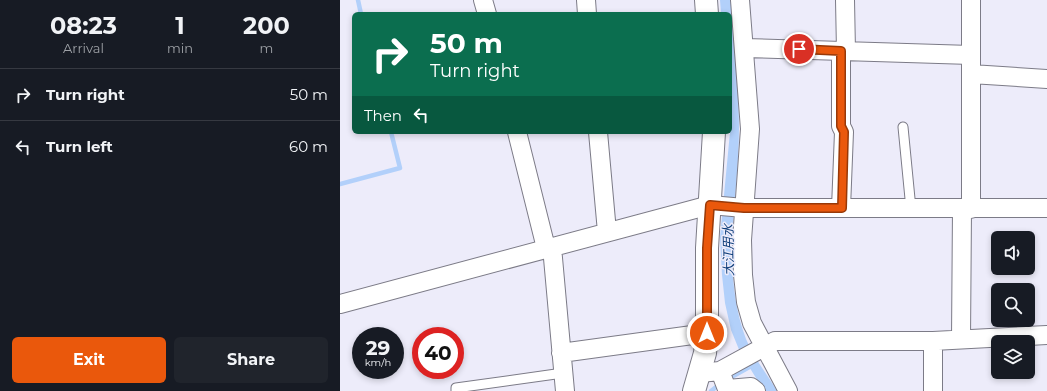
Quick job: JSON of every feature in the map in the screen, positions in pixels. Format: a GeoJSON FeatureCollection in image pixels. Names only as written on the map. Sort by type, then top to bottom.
{"type":"FeatureCollection","features":[{"type":"Feature","properties":{"kind":"street"},"geometry":{"type":"LineString","coordinates":[[483,0],[486,12]]}},
{"type":"Feature","properties":{"kind":"street"},"geometry":{"type":"LineString","coordinates":[[586,0],[587,12]]}},
{"type":"Feature","properties":{"kind":"street"},"geometry":{"type":"LineString","coordinates":[[706,0],[707,12]]}},
{"type":"Feature","properties":{"kind":"street"},"geometry":{"type":"LineString","coordinates":[[740,0],[750,129],[742,240],[742,275],[746,302],[752,323],[763,348],[788,391]]}},
{"type":"Feature","properties":{"kind":"street"},"geometry":{"type":"LineString","coordinates":[[842,208],[844,132],[841,126],[845,0]]}},
{"type":"Feature","properties":{"kind":"street"},"geometry":{"type":"LineString","coordinates":[[962,339],[971,74],[971,0]]}},
{"type":"Feature","properties":{"kind":"street"},"geometry":{"type":"LineString","coordinates":[[744,48],[971,55]]}},
{"type":"Feature","properties":{"kind":"street"},"geometry":{"type":"LineString","coordinates":[[971,74],[1047,79]]}},
{"type":"Feature","properties":{"kind":"street"},"geometry":{"type":"LineString","coordinates":[[518,134],[549,248],[565,391]]}},
{"type":"Feature","properties":{"kind":"street"},"geometry":{"type":"LineString","coordinates":[[598,134],[607,232]]}},
{"type":"Feature","properties":{"kind":"street"},"geometry":{"type":"LineString","coordinates":[[714,134],[707,248],[707,333],[705,353],[712,379],[728,390],[751,387],[756,391]]}},
{"type":"Feature","properties":{"kind":"street"},"geometry":{"type":"LineString","coordinates":[[340,304],[710,205],[744,208],[1047,208]]}},
{"type":"Feature","properties":{"kind":"street"},"geometry":{"type":"LineString","coordinates":[[561,352],[707,333]]}},
{"type":"Feature","properties":{"kind":"street"},"geometry":{"type":"LineString","coordinates":[[712,379],[739,361],[775,341],[932,341],[1047,335]]}},
{"type":"Feature","properties":{"kind":"street"},"geometry":{"type":"LineString","coordinates":[[932,341],[934,391]]}},
{"type":"Feature","properties":{"kind":"lane"},"geometry":{"type":"LineString","coordinates":[[903,127],[911,209]]}},
{"type":"Feature","properties":{"kind":"lane"},"geometry":{"type":"LineString","coordinates":[[456,391],[456,388],[563,373]]}},
{"type":"Feature","properties":{"kind":"water"},"geometry":{"type":"Polygon","coordinates":[[[720,0],[731,0],[732,12],[721,12],[720,0]]]}},
{"type":"Feature","properties":{"kind":"water"},"geometry":{"type":"Polygon","coordinates":[[[732,13],[739,128],[732,260],[734,287],[738,313],[746,339],[756,359],[777,391],[764,391],[740,352],[731,330],[725,303],[720,237],[730,134],[732,134],[732,13]]]}},
{"type":"Feature","properties":{"kind":"waterway"},"geometry":{"type":"LineString","coordinates":[[358,0],[361,12]]}},
{"type":"Feature","properties":{"kind":"waterway"},"geometry":{"type":"LineString","coordinates":[[340,184],[400,168],[392,134]]}},
{"type":"Feature","properties":{"kind":"waterway","name":"大江用水"},"geometry":{"type":"LineString","coordinates":[[728,379],[753,365]]}},
{"type":"Feature","properties":{"kind":"waterway","name":"大江用水"},"geometry":{"type":"LineString","coordinates":[[711,391],[720,384]]}},
{"type":"Feature","properties":{"kind":"route"},"geometry":{"type":"LineString","coordinates":[[707,333],[707,248],[710,205],[744,208],[842,208],[844,132],[841,126],[841,51],[799,49]]}}]}
